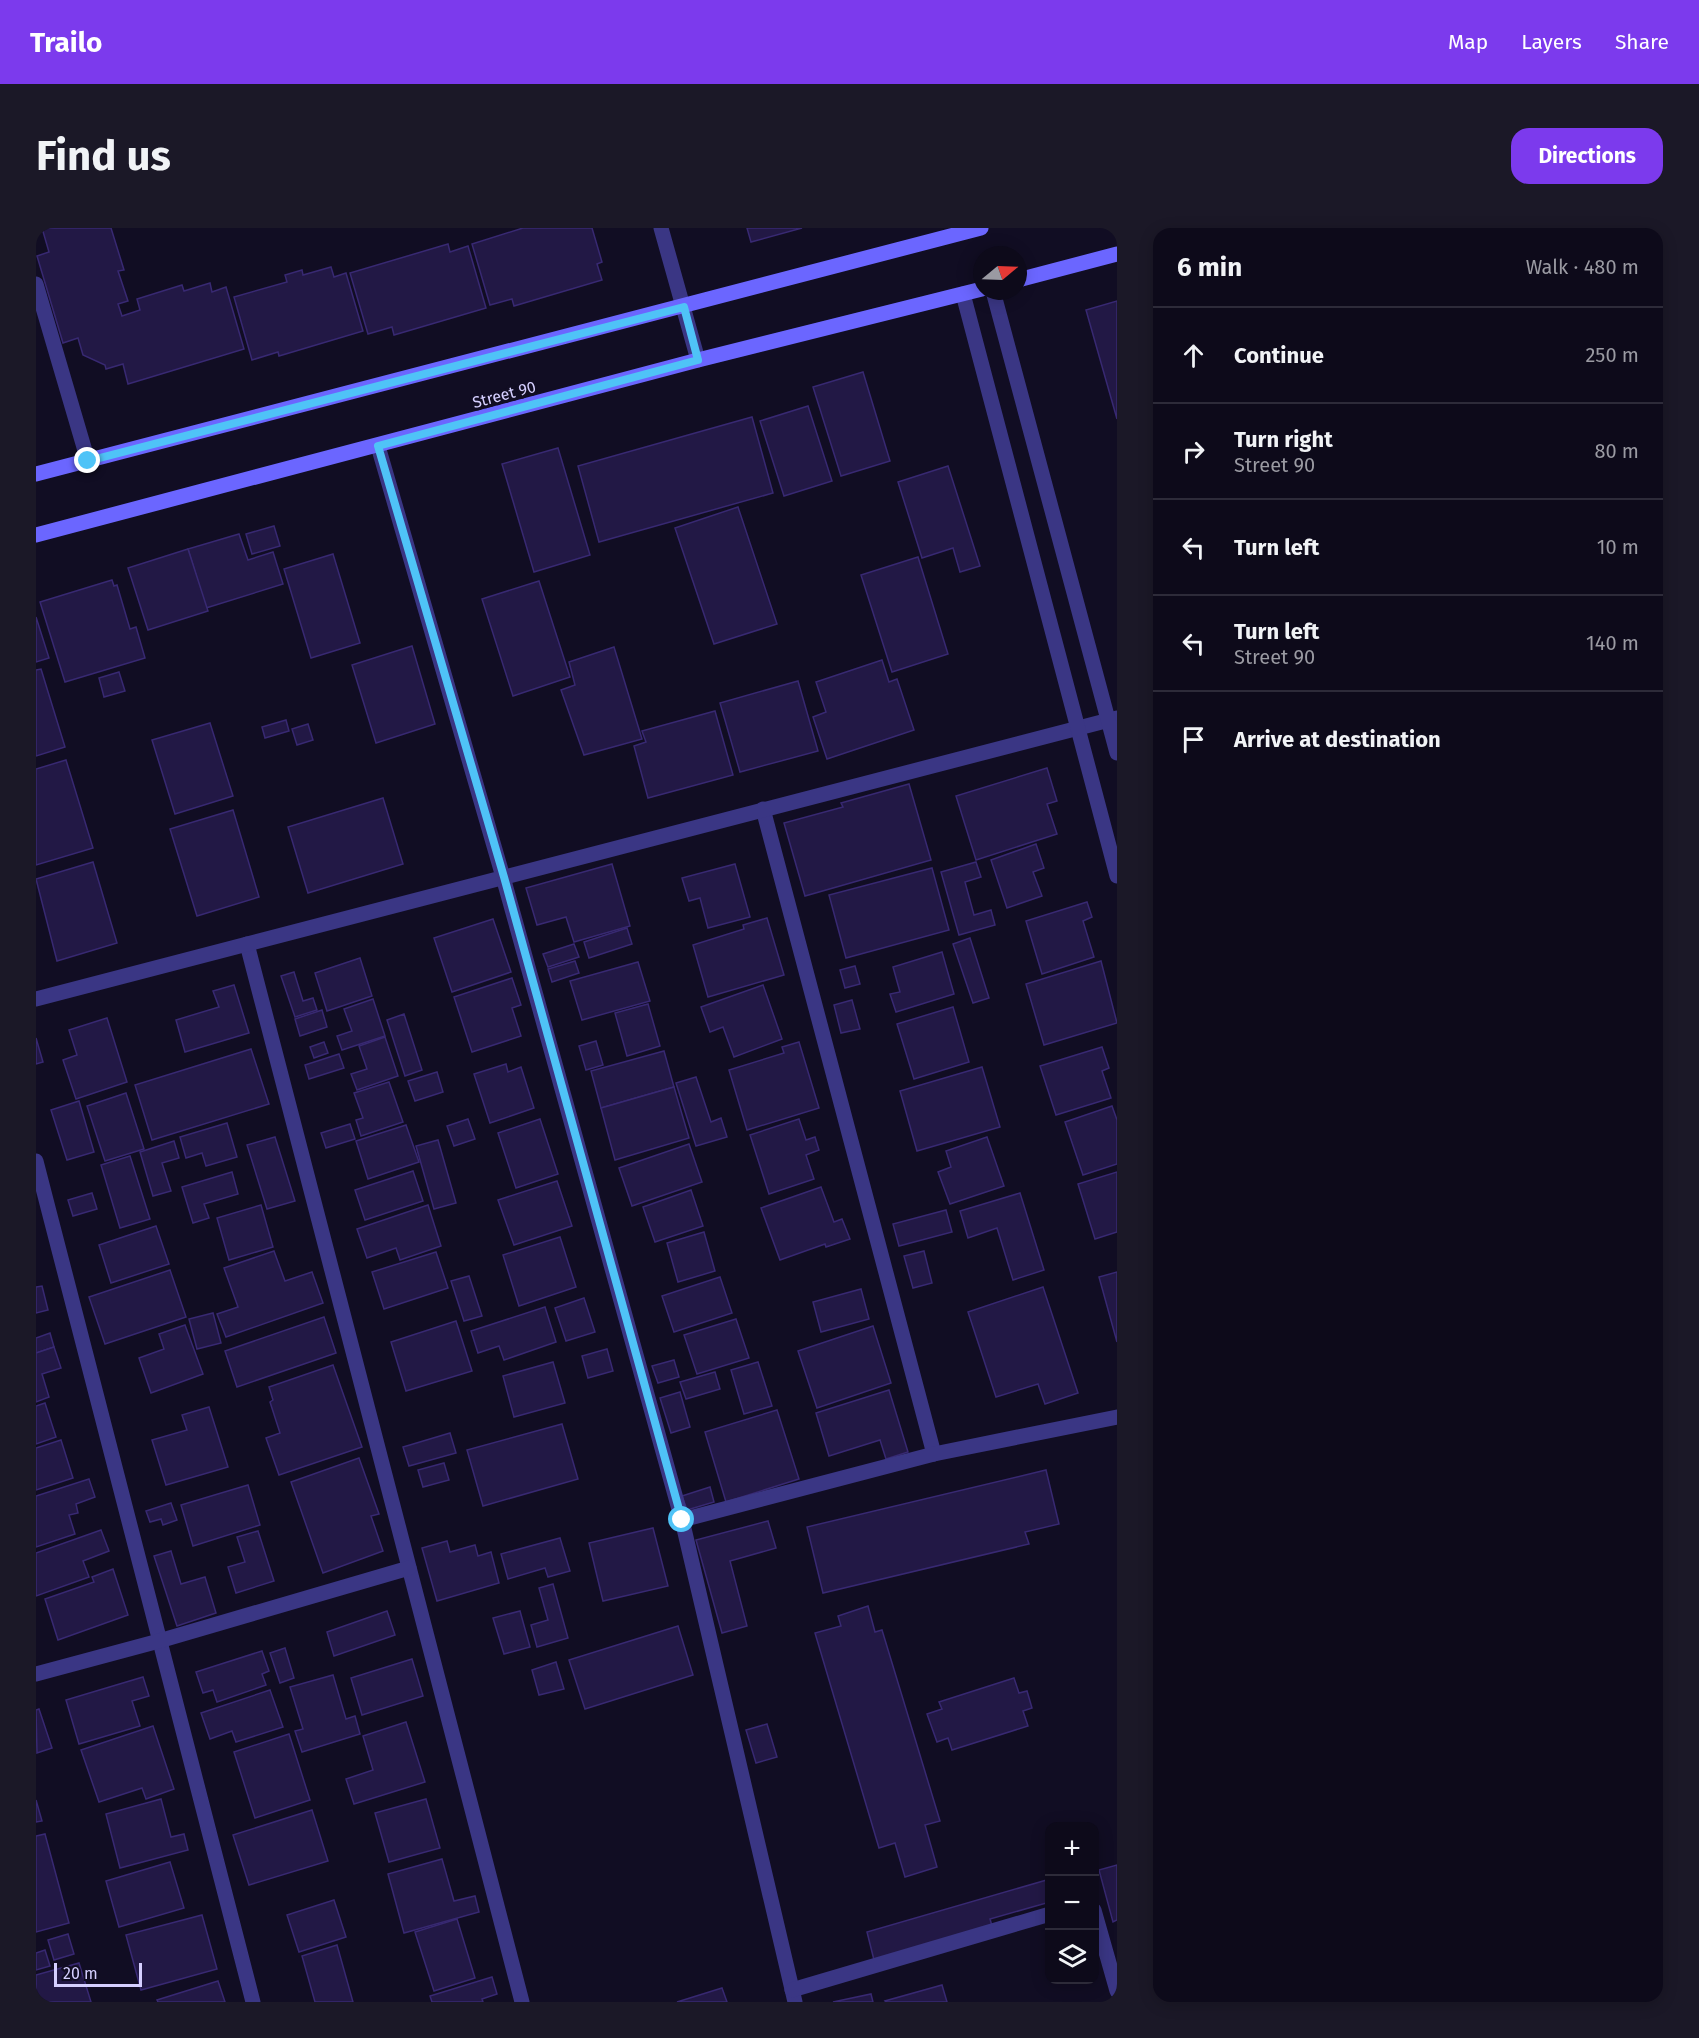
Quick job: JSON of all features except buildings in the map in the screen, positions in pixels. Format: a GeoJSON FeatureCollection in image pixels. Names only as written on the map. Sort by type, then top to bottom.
{"type":"FeatureCollection","features":[{"type":"Feature","properties":{"kind":"main road"},"geometry":{"type":"LineString","coordinates":[[36,474],[981,228]]}},
{"type":"Feature","properties":{"kind":"main road"},"geometry":{"type":"LineString","coordinates":[[1027,278],[1117,254]]}},
{"type":"Feature","properties":{"kind":"main road","name":"Street 90"},"geometry":{"type":"LineString","coordinates":[[36,535],[698,360],[973,292]]}},
{"type":"Feature","properties":{"kind":"street"},"geometry":{"type":"LineString","coordinates":[[661,228],[698,360]]}},
{"type":"Feature","properties":{"kind":"street"},"geometry":{"type":"LineString","coordinates":[[36,284],[88,461]]}},
{"type":"Feature","properties":{"kind":"street"},"geometry":{"type":"LineString","coordinates":[[963,294],[1117,876]]}},
{"type":"Feature","properties":{"kind":"street"},"geometry":{"type":"LineString","coordinates":[[996,300],[1113,719],[1117,753]]}},
{"type":"Feature","properties":{"kind":"street"},"geometry":{"type":"LineString","coordinates":[[378,446],[504,877],[682,1520],[794,1996],[1045,1916]]}},
{"type":"Feature","properties":{"kind":"street"},"geometry":{"type":"LineString","coordinates":[[36,999],[1113,719]]}},
{"type":"Feature","properties":{"kind":"street"},"geometry":{"type":"LineString","coordinates":[[763,809],[934,1454]]}},
{"type":"Feature","properties":{"kind":"street"},"geometry":{"type":"LineString","coordinates":[[248,944],[522,2002]]}},
{"type":"Feature","properties":{"kind":"street"},"geometry":{"type":"LineString","coordinates":[[36,1161],[253,2002]]}},
{"type":"Feature","properties":{"kind":"street"},"geometry":{"type":"LineString","coordinates":[[682,1520],[934,1454],[1117,1417]]}},
{"type":"Feature","properties":{"kind":"street"},"geometry":{"type":"LineString","coordinates":[[36,1674],[159,1641],[409,1568]]}},
{"type":"Feature","properties":{"kind":"street"},"geometry":{"type":"LineString","coordinates":[[1099,1925],[1117,1992]]}},
{"type":"Feature","properties":{"kind":"route"},"geometry":{"type":"LineString","coordinates":[[88,461],[684,307],[698,360],[378,446],[504,877],[682,1520]]}}]}
